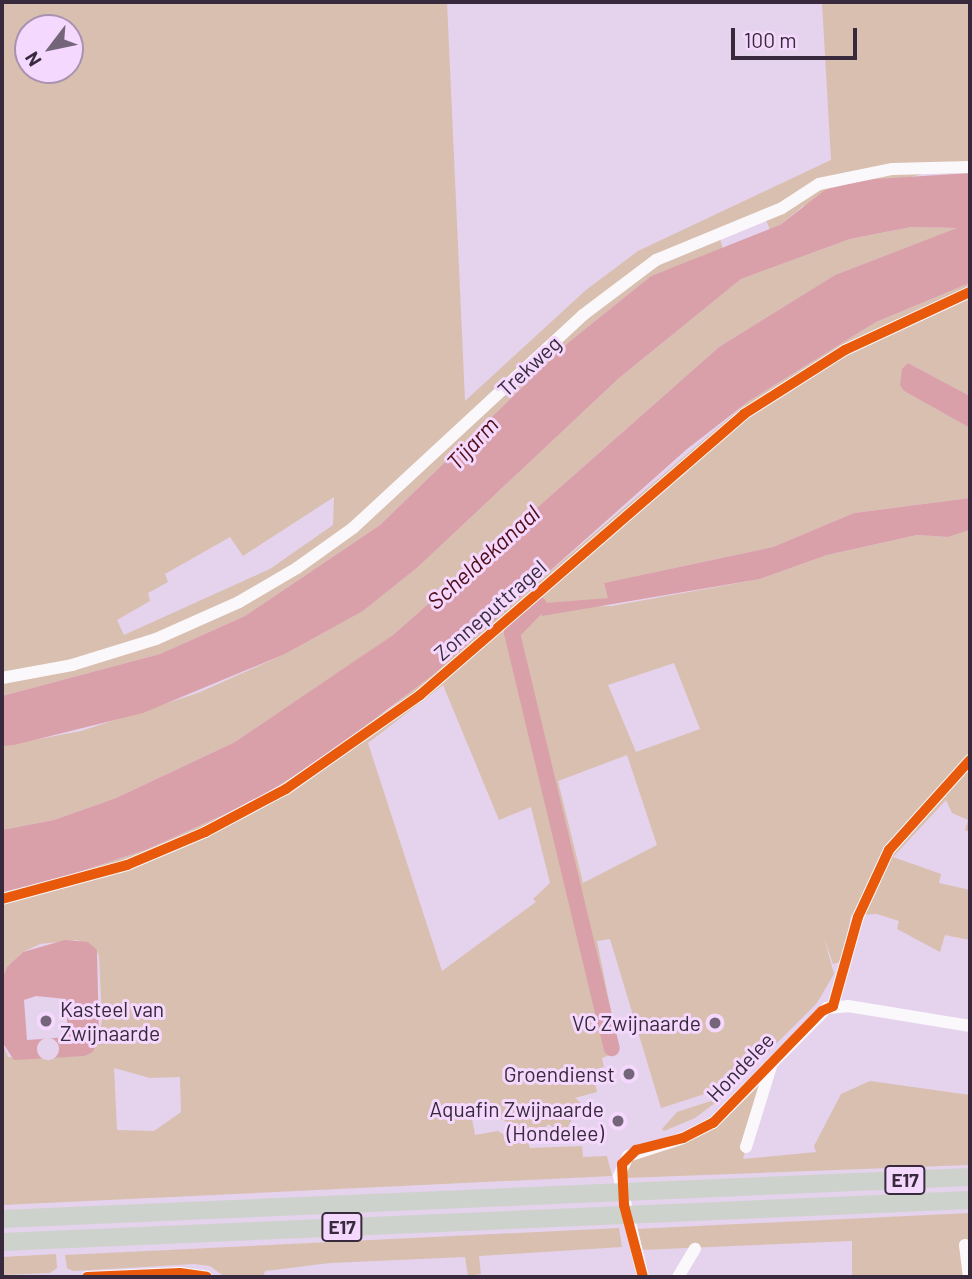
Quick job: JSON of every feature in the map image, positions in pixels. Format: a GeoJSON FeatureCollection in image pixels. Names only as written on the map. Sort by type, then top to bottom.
{"type":"FeatureCollection","features":[{"type":"Feature","properties":{"kind":"highway","name":"E17"},"geometry":{"type":"LineString","coordinates":[[2,1219],[970,1177]]}},
{"type":"Feature","properties":{"kind":"highway","name":"E17"},"geometry":{"type":"LineString","coordinates":[[2,1242],[970,1200]]}},
{"type":"Feature","properties":{"kind":"street","name":"Trekweg"},"geometry":{"type":"LineString","coordinates":[[2,678],[72,665],[156,639],[239,602],[297,568],[379,506],[583,315],[663,256],[782,208],[819,184],[892,169],[970,167]]}},
{"type":"Feature","properties":{"kind":"street","name":"Zonneputtragel"},"geometry":{"type":"LineString","coordinates":[[2,899],[98,875],[151,855],[296,783],[420,695],[744,414],[834,356],[970,292]]}},
{"type":"Feature","properties":{"kind":"street"},"geometry":{"type":"LineString","coordinates":[[970,760],[889,850],[855,925],[833,1006],[970,1026]]}},
{"type":"Feature","properties":{"kind":"street","name":"Hondelee"},"geometry":{"type":"LineString","coordinates":[[643,1277],[624,1205],[619,1176],[622,1164],[636,1150],[683,1138],[713,1123],[821,1011],[833,1006]]}},
{"type":"Feature","properties":{"kind":"street","name":"Hondelee"},"geometry":{"type":"LineString","coordinates":[[746,1147],[772,1063]]}},
{"type":"Feature","properties":{"kind":"street"},"geometry":{"type":"LineString","coordinates":[[965,1245],[969,1277]]}},
{"type":"Feature","properties":{"kind":"street"},"geometry":{"type":"LineString","coordinates":[[678,1277],[695,1250]]}},
{"type":"Feature","properties":{"kind":"street"},"geometry":{"type":"LineString","coordinates":[[87,1277],[180,1273],[207,1277]]}},
{"type":"Feature","properties":{"kind":"shaded area"},"geometry":{"type":"Polygon","coordinates":[[[2,2],[447,2],[465,401],[586,290],[638,251],[831,160],[822,2],[970,2],[970,173],[922,174],[803,206],[770,230],[766,220],[720,239],[723,249],[651,276],[569,342],[380,525],[245,616],[160,654],[2,696],[2,2]],[[334,497],[243,556],[230,537],[165,574],[168,582],[148,593],[150,601],[117,620],[124,635],[270,569],[333,525],[334,497]]]}},
{"type":"Feature","properties":{"kind":"shaded area"},"geometry":{"type":"Polygon","coordinates":[[[911,227],[958,228],[835,275],[719,347],[393,635],[326,682],[235,742],[116,798],[54,820],[2,830],[2,746],[81,731],[198,693],[285,654],[363,611],[418,567],[618,379],[741,279],[850,239],[911,227]]]}},
{"type":"Feature","properties":{"kind":"shaded area"},"geometry":{"type":"Polygon","coordinates":[[[970,283],[970,396],[908,363],[904,391],[970,428],[970,498],[854,513],[773,547],[605,583],[609,598],[541,607],[612,606],[760,579],[827,555],[917,535],[948,537],[970,530],[970,832],[965,830],[968,820],[952,813],[946,800],[893,857],[941,874],[939,883],[970,890],[970,940],[945,935],[940,952],[897,929],[899,921],[877,914],[851,915],[843,961],[833,964],[824,938],[834,974],[817,1003],[736,1084],[661,1108],[610,939],[597,941],[619,1051],[602,1058],[604,1067],[592,1070],[597,1092],[575,1098],[581,1103],[564,1134],[548,1124],[538,1139],[501,1119],[472,1119],[475,1135],[498,1131],[517,1143],[528,1143],[530,1148],[582,1146],[583,1157],[607,1156],[612,1176],[2,1205],[2,1042],[8,1057],[85,1056],[93,1052],[99,1040],[102,1019],[99,956],[97,950],[77,940],[40,944],[23,952],[7,967],[2,980],[2,892],[46,883],[148,849],[254,801],[392,707],[749,401],[876,322],[970,283]],[[674,663],[608,685],[636,752],[700,729],[674,663]],[[443,685],[368,743],[442,971],[536,902],[533,899],[550,883],[531,807],[499,820],[443,685]],[[627,755],[558,781],[583,883],[657,845],[627,755]],[[114,1068],[117,1130],[154,1131],[181,1112],[180,1077],[150,1078],[114,1068]]]}},
{"type":"Feature","properties":{"kind":"shaded area"},"geometry":{"type":"Polygon","coordinates":[[[870,1081],[970,1095],[970,1165],[624,1178],[629,1161],[672,1145],[758,1084],[762,1085],[743,1159],[816,1152],[814,1146],[841,1094],[870,1081]]]}},
{"type":"Feature","properties":{"kind":"shaded area"},"geometry":{"type":"Polygon","coordinates":[[[723,1097],[695,1118],[664,1131],[662,1129],[677,1112],[723,1097]]]}},
{"type":"Feature","properties":{"kind":"shaded area"},"geometry":{"type":"Polygon","coordinates":[[[970,1213],[965,1277],[852,1275],[852,1241],[640,1250],[635,1229],[970,1213]]]}},
{"type":"Feature","properties":{"kind":"shaded area"},"geometry":{"type":"Polygon","coordinates":[[[619,1228],[622,1247],[479,1256],[481,1274],[468,1276],[465,1257],[330,1263],[265,1271],[263,1277],[225,1277],[210,1266],[194,1264],[73,1271],[67,1268],[65,1255],[619,1228]]]}},
{"type":"Feature","properties":{"kind":"shaded area"},"geometry":{"type":"Polygon","coordinates":[[[56,1254],[57,1268],[50,1273],[2,1275],[2,1257],[56,1254]]]}},
{"type":"Feature","properties":{"kind":"water","name":"Scheldekanaal"},"geometry":{"type":"Polygon","coordinates":[[[970,173],[970,283],[876,322],[749,401],[687,449],[434,674],[331,752],[254,801],[148,849],[46,883],[2,892],[2,830],[54,820],[116,798],[235,742],[393,635],[719,347],[835,275],[957,228],[911,227],[850,239],[741,279],[618,379],[418,567],[363,611],[285,654],[143,713],[14,745],[2,746],[2,696],[160,654],[245,616],[380,525],[569,342],[651,276],[780,225],[825,190],[861,180],[970,173]]]}},
{"type":"Feature","properties":{"kind":"water"},"geometry":{"type":"Polygon","coordinates":[[[908,363],[970,396],[970,428],[904,391],[900,385],[902,369],[908,363]]]}},
{"type":"Feature","properties":{"kind":"water"},"geometry":{"type":"Polygon","coordinates":[[[970,498],[970,530],[948,537],[917,535],[827,555],[760,579],[542,616],[541,607],[546,603],[608,598],[604,583],[773,547],[854,513],[970,498]]]}},
{"type":"Feature","properties":{"kind":"water"},"geometry":{"type":"Polygon","coordinates":[[[65,940],[88,942],[97,950],[99,1040],[93,1052],[85,1056],[14,1060],[2,1042],[2,980],[7,967],[23,952],[65,940]],[[36,996],[24,1000],[27,1040],[68,1037],[66,999],[36,996]]]}},
{"type":"Feature","properties":{"kind":"pier"},"geometry":{"type":"Polygon","coordinates":[[[44,1038],[52,1038],[59,1045],[59,1053],[52,1060],[44,1060],[37,1053],[37,1045],[44,1038]]]}},
{"type":"Feature","properties":{"kind":"waterway","name":"Tijarm"},"geometry":{"type":"LineString","coordinates":[[727,268],[789,239]]}},
{"type":"Feature","properties":{"kind":"waterway"},"geometry":{"type":"LineString","coordinates":[[539,605],[512,633],[612,1048]]}},
{"type":"Feature","properties":{"kind":"cycle path"},"geometry":{"type":"LineString","coordinates":[[2,899],[127,865],[205,832],[286,789],[420,695],[744,414],[845,350],[970,292]]}},
{"type":"Feature","properties":{"kind":"cycle path"},"geometry":{"type":"LineString","coordinates":[[643,1277],[624,1205],[622,1164],[636,1150],[683,1138],[713,1123],[822,1011],[833,1006],[858,917],[889,850],[970,760]]}},
{"type":"Feature","properties":{"kind":"cycle path"},"geometry":{"type":"LineString","coordinates":[[87,1277],[180,1273],[207,1277]]}},
{"type":"Feature","properties":{"kind":"place","name":"Kasteel van Zwijnaarde"},"geometry":{"type":"Point","coordinates":[46,1021]}},
{"type":"Feature","properties":{"kind":"place","name":"VC Zwijnaarde"},"geometry":{"type":"Point","coordinates":[715,1023]}},
{"type":"Feature","properties":{"kind":"place","name":"Groendienst"},"geometry":{"type":"Point","coordinates":[629,1074]}},
{"type":"Feature","properties":{"kind":"place","name":"Aquafin Zwijnaarde (Hondelee)"},"geometry":{"type":"Point","coordinates":[618,1121]}}]}
